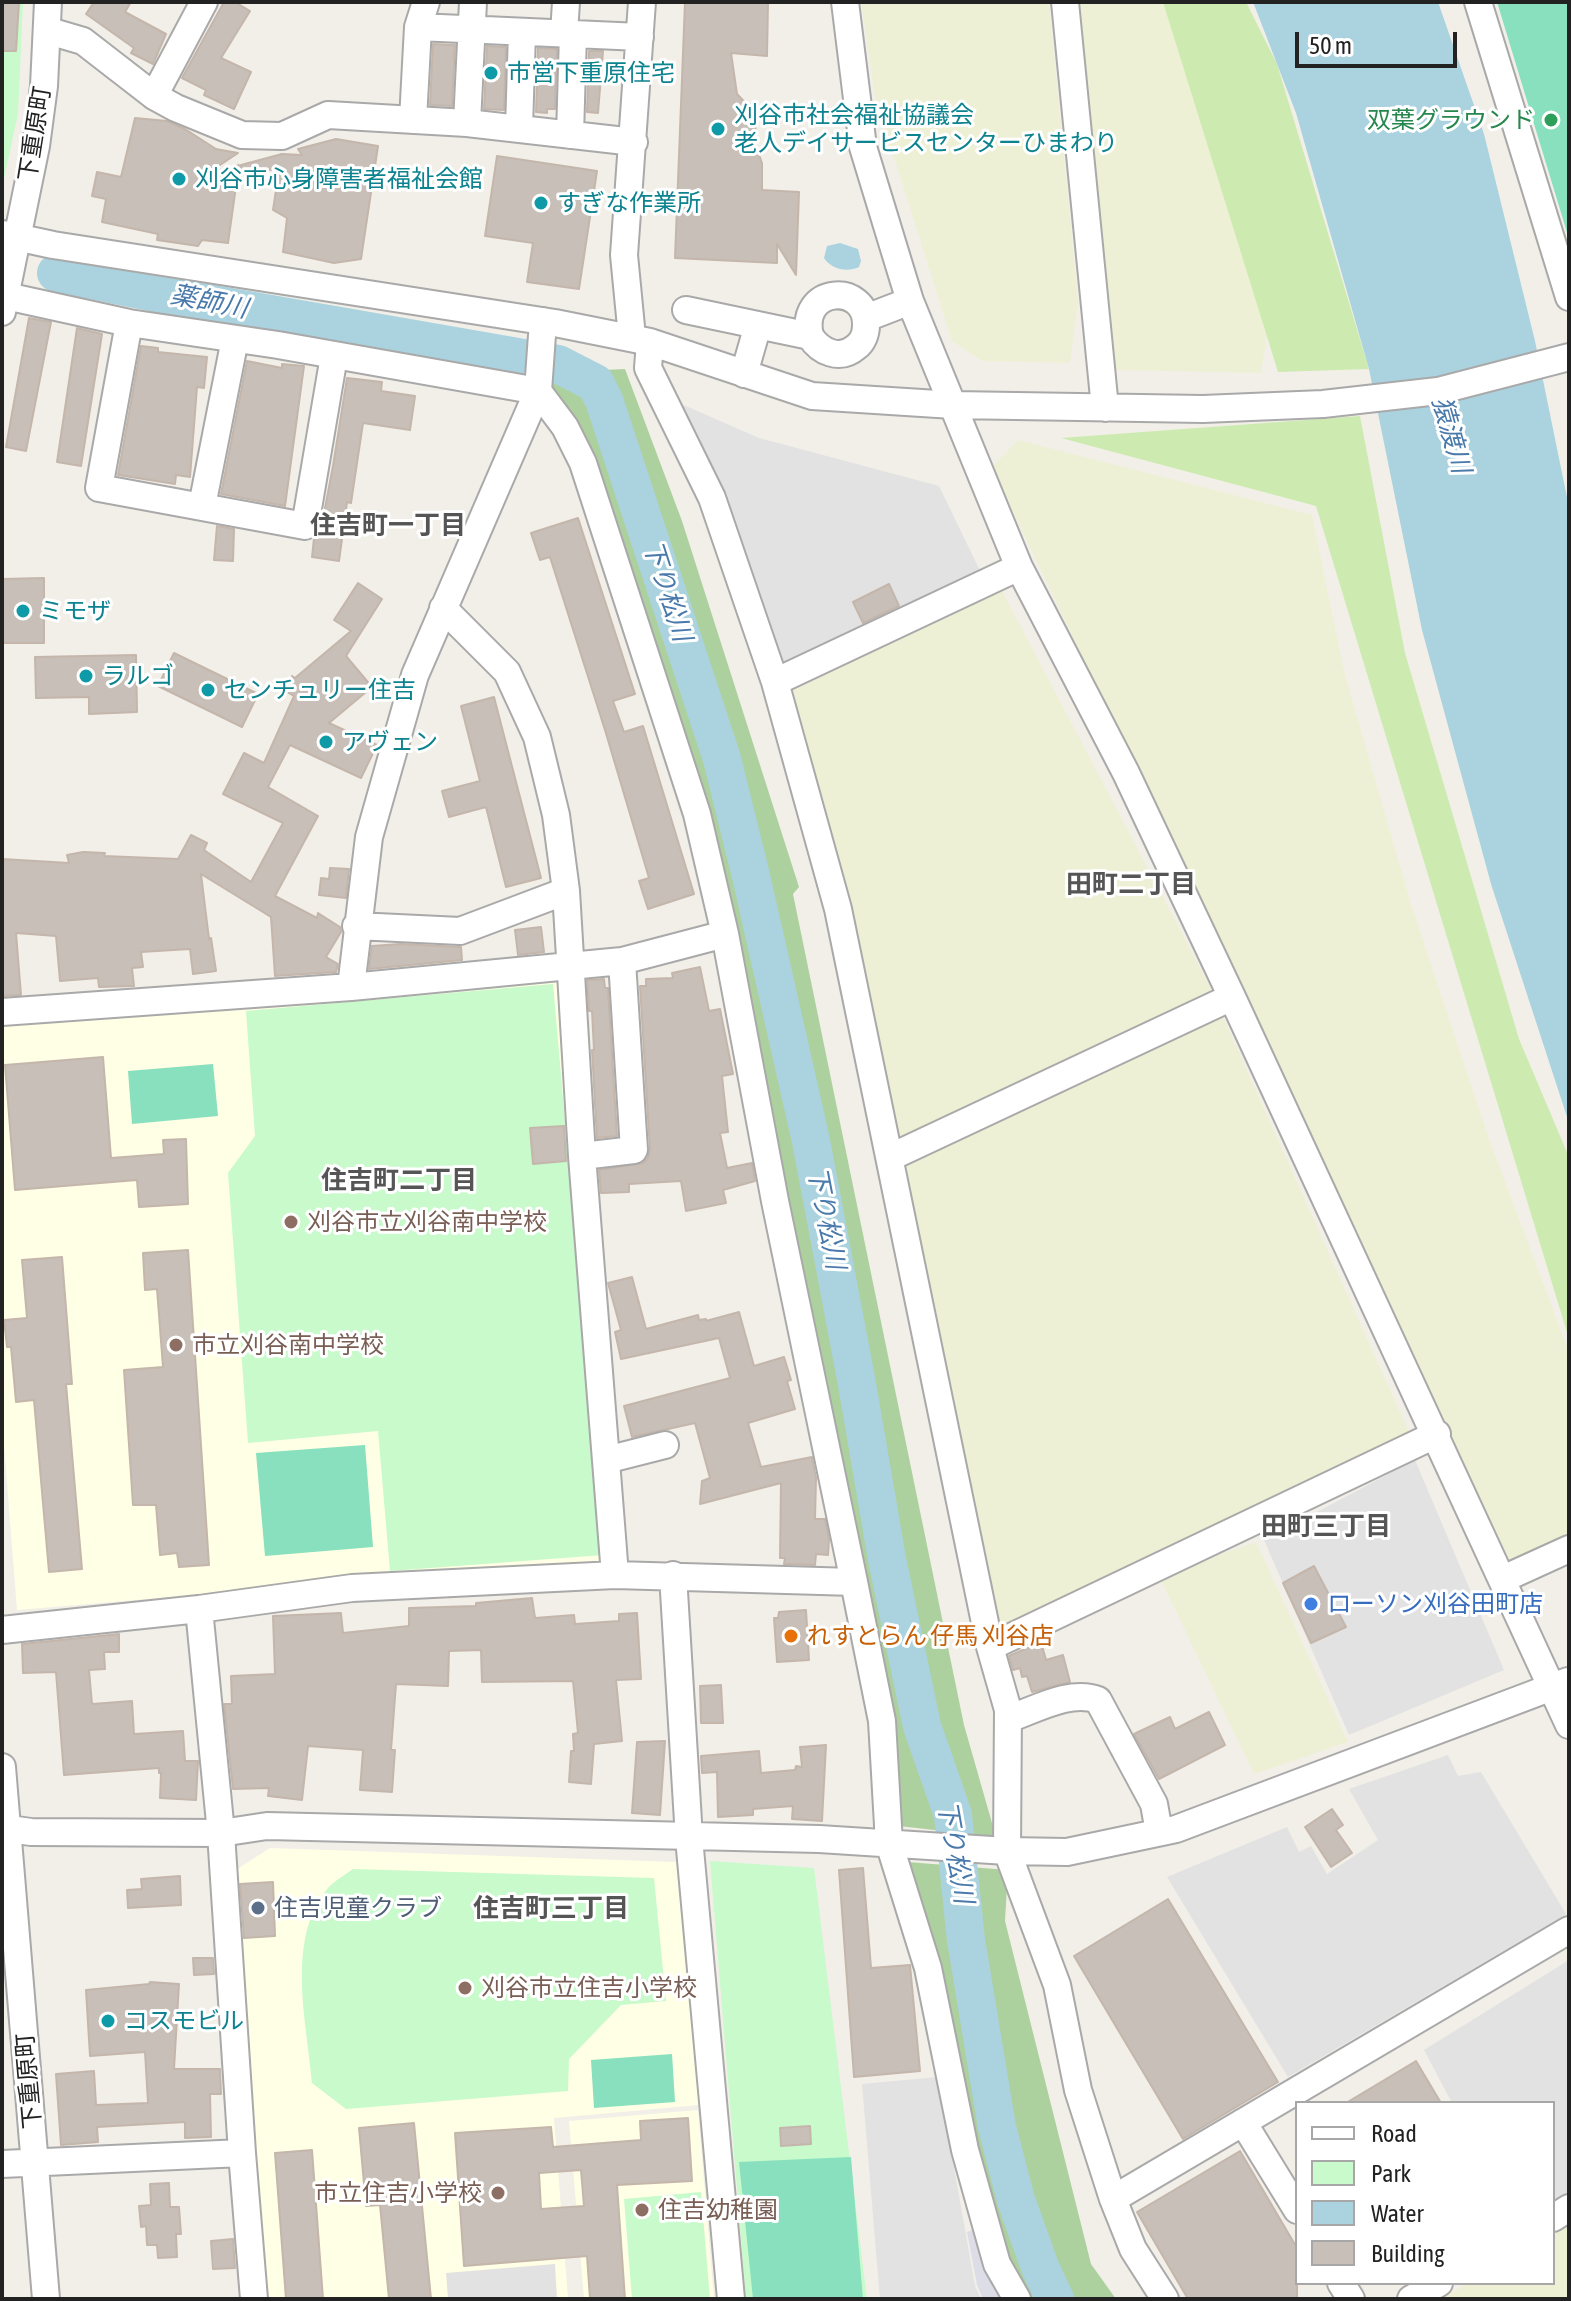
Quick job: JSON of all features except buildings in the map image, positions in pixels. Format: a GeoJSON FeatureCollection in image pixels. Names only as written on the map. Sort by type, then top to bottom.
{"type":"FeatureCollection","features":[{"type":"Feature","properties":{"kind":"street","name":"下重原町"},"geometry":{"type":"LineString","coordinates":[[4,304],[10,236],[36,146],[49,31],[48,2]]}},
{"type":"Feature","properties":{"kind":"street"},"geometry":{"type":"LineString","coordinates":[[154,96],[204,2]]}},
{"type":"Feature","properties":{"kind":"street"},"geometry":{"type":"LineString","coordinates":[[467,123],[473,2]]}},
{"type":"Feature","properties":{"kind":"street"},"geometry":{"type":"LineString","coordinates":[[566,2],[570,135]]}},
{"type":"Feature","properties":{"kind":"street"},"geometry":{"type":"LineString","coordinates":[[642,2],[624,255],[641,340],[648,368],[712,498],[775,682],[838,909],[990,1647],[1008,1710],[1003,1850],[1057,1985],[1078,2090],[1113,2199],[1133,2249],[1165,2299]]}},
{"type":"Feature","properties":{"kind":"street"},"geometry":{"type":"LineString","coordinates":[[845,2],[863,147],[910,301],[1019,567],[1126,773],[1503,1579],[1561,1683],[1569,1725]]}},
{"type":"Feature","properties":{"kind":"street"},"geometry":{"type":"LineString","coordinates":[[1065,2],[1105,408]]}},
{"type":"Feature","properties":{"kind":"street"},"geometry":{"type":"LineString","coordinates":[[1478,2],[1569,297]]}},
{"type":"Feature","properties":{"kind":"street"},"geometry":{"type":"LineString","coordinates":[[413,120],[422,14],[472,29],[640,37]]}},
{"type":"Feature","properties":{"kind":"street"},"geometry":{"type":"LineString","coordinates":[[49,31],[83,41],[154,96],[176,108],[242,135],[282,136],[328,115],[467,123],[634,142]]}},
{"type":"Feature","properties":{"kind":"street"},"geometry":{"type":"LineString","coordinates":[[519,129],[522,32]]}},
{"type":"Feature","properties":{"kind":"street"},"geometry":{"type":"LineString","coordinates":[[10,236],[543,321],[641,340],[812,396],[953,405],[1105,408],[1203,409],[1323,404],[1438,391],[1569,357]]}},
{"type":"Feature","properties":{"kind":"street"},"geometry":{"type":"LineString","coordinates":[[844,295],[854,300],[866,318],[867,329],[863,339],[846,353],[825,352],[816,346],[810,336],[807,326],[809,315],[814,305],[823,298],[844,295]]}},
{"type":"Feature","properties":{"kind":"street"},"geometry":{"type":"LineString","coordinates":[[866,318],[910,301]]}},
{"type":"Feature","properties":{"kind":"street"},"geometry":{"type":"LineString","coordinates":[[4,304],[235,339],[538,391],[565,427],[583,463],[697,814],[725,934],[775,1201],[882,1721],[889,1843],[928,1968],[973,2178],[997,2264],[1017,2299]]}},
{"type":"Feature","properties":{"kind":"street"},"geometry":{"type":"LineString","coordinates":[[686,310],[810,336]]}},
{"type":"Feature","properties":{"kind":"street"},"geometry":{"type":"LineString","coordinates":[[351,987],[369,837],[389,760],[415,675],[538,391],[543,321]]}},
{"type":"Feature","properties":{"kind":"street"},"geometry":{"type":"LineString","coordinates":[[129,323],[99,488],[305,526],[334,356]]}},
{"type":"Feature","properties":{"kind":"street"},"geometry":{"type":"LineString","coordinates":[[744,374],[758,325]]}},
{"type":"Feature","properties":{"kind":"street"},"geometry":{"type":"LineString","coordinates":[[202,506],[235,339]]}},
{"type":"Feature","properties":{"kind":"street"},"geometry":{"type":"LineString","coordinates":[[775,682],[1019,567]]}},
{"type":"Feature","properties":{"kind":"street"},"geometry":{"type":"LineString","coordinates":[[443,608],[507,672],[537,737],[556,815],[566,891],[582,1156],[615,1575]]}},
{"type":"Feature","properties":{"kind":"street"},"geometry":{"type":"LineString","coordinates":[[356,926],[460,931],[566,891]]}},
{"type":"Feature","properties":{"kind":"street"},"geometry":{"type":"LineString","coordinates":[[2,1012],[569,968],[622,961],[725,934]]}},
{"type":"Feature","properties":{"kind":"street"},"geometry":{"type":"LineString","coordinates":[[582,1156],[634,1150],[622,961]]}},
{"type":"Feature","properties":{"kind":"street"},"geometry":{"type":"LineString","coordinates":[[891,1157],[1232,997]]}},
{"type":"Feature","properties":{"kind":"street"},"geometry":{"type":"LineString","coordinates":[[990,1647],[1437,1434]]}},
{"type":"Feature","properties":{"kind":"street"},"geometry":{"type":"LineString","coordinates":[[606,1460],[665,1445]]}},
{"type":"Feature","properties":{"kind":"street"},"geometry":{"type":"LineString","coordinates":[[1503,1579],[1569,1549]]}},
{"type":"Feature","properties":{"kind":"street"},"geometry":{"type":"LineString","coordinates":[[2,1630],[199,1609],[352,1588],[615,1575],[854,1582]]}},
{"type":"Feature","properties":{"kind":"street"},"geometry":{"type":"LineString","coordinates":[[673,1575],[689,1838],[731,2299]]}},
{"type":"Feature","properties":{"kind":"street"},"geometry":{"type":"LineString","coordinates":[[199,1609],[221,1833],[254,2299]]}},
{"type":"Feature","properties":{"kind":"street"},"geometry":{"type":"LineString","coordinates":[[4,1828],[31,1832],[221,1833],[267,1826],[819,1839],[1067,1852],[1176,1829],[1561,1683]]}},
{"type":"Feature","properties":{"kind":"street"},"geometry":{"type":"LineString","coordinates":[[1008,1719],[1035,1707],[1087,1695],[1098,1700],[1154,1804],[1159,1832]]}},
{"type":"Feature","properties":{"kind":"street","name":"下重原町"},"geometry":{"type":"LineString","coordinates":[[2,1767],[4,1828],[46,2299]]}},
{"type":"Feature","properties":{"kind":"street"},"geometry":{"type":"LineString","coordinates":[[1113,2199],[1569,1930]]}},
{"type":"Feature","properties":{"kind":"street"},"geometry":{"type":"LineString","coordinates":[[1243,2122],[1295,2207]]}},
{"type":"Feature","properties":{"kind":"street"},"geometry":{"type":"LineString","coordinates":[[2,2164],[242,2153]]}},
{"type":"Feature","properties":{"kind":"street"},"geometry":{"type":"LineString","coordinates":[[1411,2299],[1436,2285]]}},
{"type":"Feature","properties":{"kind":"shaded area"},"geometry":{"type":"Polygon","coordinates":[[[861,2],[1049,2],[1078,301],[1070,363],[982,361],[952,341],[875,97],[861,2]]]}},
{"type":"Feature","properties":{"kind":"shaded area"},"geometry":{"type":"Polygon","coordinates":[[[1074,2],[1162,2],[1180,40],[1271,310],[1261,373],[1111,370],[1074,2]]]}},
{"type":"Feature","properties":{"kind":"shaded area"},"geometry":{"type":"Polygon","coordinates":[[[679,403],[759,438],[939,486],[983,577],[786,677],[679,403]]]}},
{"type":"Feature","properties":{"kind":"shaded area"},"geometry":{"type":"Polygon","coordinates":[[[1018,440],[1312,515],[1343,668],[1410,901],[1489,1139],[1569,1352],[1569,1540],[1513,1567],[992,467],[1018,440]]]}},
{"type":"Feature","properties":{"kind":"shaded area"},"geometry":{"type":"Polygon","coordinates":[[[1000,587],[1218,1002],[897,1146],[783,686],[1000,587]]]}},
{"type":"Feature","properties":{"kind":"shaded area","name":"刈谷市立刈谷南中学校"},"geometry":{"type":"Polygon","coordinates":[[[560,977],[607,1560],[17,1610],[2,1419],[2,1025],[560,977]]]}},
{"type":"Feature","properties":{"kind":"shaded area"},"geometry":{"type":"Polygon","coordinates":[[[1222,1015],[1413,1441],[995,1632],[898,1163],[1222,1015]]]}},
{"type":"Feature","properties":{"kind":"shaded area"},"geometry":{"type":"Polygon","coordinates":[[[1415,1460],[1504,1670],[1349,1735],[1264,1540],[1415,1460]]]}},
{"type":"Feature","properties":{"kind":"shaded area"},"geometry":{"type":"Polygon","coordinates":[[[1256,1542],[1348,1742],[1254,1774],[1159,1576],[1256,1542]]]}},
{"type":"Feature","properties":{"kind":"shaded area"},"geometry":{"type":"Polygon","coordinates":[[[1448,1755],[1458,1776],[1481,1772],[1566,1914],[1288,2077],[1167,1877],[1287,1827],[1299,1852],[1311,1846],[1327,1874],[1378,1840],[1349,1789],[1448,1755]]]}},
{"type":"Feature","properties":{"kind":"shaded area","name":"刈谷市立住吉小学校"},"geometry":{"type":"Polygon","coordinates":[[[270,1848],[676,1862],[699,2105],[554,2118],[568,2299],[267,2299],[234,1871],[270,1848]]]}},
{"type":"Feature","properties":{"kind":"shaded area"},"geometry":{"type":"Polygon","coordinates":[[[1569,1960],[1569,2192],[1555,2200],[1555,2101],[1451,2101],[1424,2050],[1569,1960]]]}},
{"type":"Feature","properties":{"kind":"shaded area"},"geometry":{"type":"Polygon","coordinates":[[[938,2077],[975,2286],[981,2299],[880,2299],[862,2084],[938,2077]]]}},
{"type":"Feature","properties":{"kind":"shaded area","name":"住吉幼稚園"},"geometry":{"type":"Polygon","coordinates":[[[698,2110],[714,2299],[584,2299],[569,2121],[698,2110]]]}},
{"type":"Feature","properties":{"kind":"shaded area"},"geometry":{"type":"Polygon","coordinates":[[[1569,2223],[1569,2299],[1440,2299],[1464,2285],[1555,2285],[1555,2232],[1569,2223]]]}},
{"type":"Feature","properties":{"kind":"shaded area"},"geometry":{"type":"Polygon","coordinates":[[[975,2229],[1004,2299],[983,2299],[977,2285],[967,2232],[975,2229]]]}},
{"type":"Feature","properties":{"kind":"shaded area"},"geometry":{"type":"Polygon","coordinates":[[[555,2264],[557,2299],[448,2299],[446,2273],[555,2264]]]}},
{"type":"Feature","properties":{"kind":"green space"},"geometry":{"type":"Polygon","coordinates":[[[2,2],[23,2],[18,114],[2,188],[2,2]]]}},
{"type":"Feature","properties":{"kind":"green space"},"geometry":{"type":"Polygon","coordinates":[[[1163,2],[1246,2],[1277,64],[1369,369],[1278,372],[1163,2]]]}},
{"type":"Feature","properties":{"kind":"green space","name":"双葉グラウンド"},"geometry":{"type":"Polygon","coordinates":[[[1497,2],[1569,2],[1569,239],[1497,2]]]}},
{"type":"Feature","properties":{"kind":"green space"},"geometry":{"type":"Polygon","coordinates":[[[625,369],[682,521],[799,887],[793,894],[964,1725],[996,1837],[890,1825],[727,945],[583,463],[539,373],[625,369]]]}},
{"type":"Feature","properties":{"kind":"green space"},"geometry":{"type":"Polygon","coordinates":[[[1360,416],[1405,653],[1519,1039],[1569,1157],[1569,1339],[1316,506],[1061,438],[1360,416]]]}},
{"type":"Feature","properties":{"kind":"green space"},"geometry":{"type":"Polygon","coordinates":[[[553,984],[603,1555],[390,1571],[378,1431],[248,1443],[228,1173],[255,1136],[246,1011],[553,984]]]}},
{"type":"Feature","properties":{"kind":"green space"},"geometry":{"type":"Polygon","coordinates":[[[213,1064],[218,1116],[132,1124],[128,1071],[213,1064]]]}},
{"type":"Feature","properties":{"kind":"green space"},"geometry":{"type":"Polygon","coordinates":[[[365,1445],[373,1547],[265,1556],[256,1453],[365,1445]]]}},
{"type":"Feature","properties":{"kind":"green space"},"geometry":{"type":"Polygon","coordinates":[[[710,1861],[814,1868],[867,2299],[746,2299],[710,1861]]]}},
{"type":"Feature","properties":{"kind":"green space"},"geometry":{"type":"Polygon","coordinates":[[[895,1861],[1008,1870],[1005,1921],[1091,2264],[1116,2299],[1017,2299],[895,1861]]]}},
{"type":"Feature","properties":{"kind":"green space"},"geometry":{"type":"Polygon","coordinates":[[[353,1869],[654,1878],[666,2001],[621,2005],[569,2059],[568,2091],[346,2109],[312,2083],[302,1982],[307,1932],[315,1909],[330,1885],[353,1869]]]}},
{"type":"Feature","properties":{"kind":"green space"},"geometry":{"type":"Polygon","coordinates":[[[672,2054],[675,2102],[594,2108],[591,2060],[672,2054]]]}},
{"type":"Feature","properties":{"kind":"green space"},"geometry":{"type":"Polygon","coordinates":[[[851,2157],[863,2299],[753,2299],[739,2162],[851,2157]]]}},
{"type":"Feature","properties":{"kind":"green space"},"geometry":{"type":"Polygon","coordinates":[[[701,2192],[710,2299],[632,2299],[624,2199],[701,2192]]]}},
{"type":"Feature","properties":{"kind":"water","name":"猿渡川"},"geometry":{"type":"Polygon","coordinates":[[[1253,2],[1438,2],[1484,134],[1535,341],[1569,507],[1569,1123],[1491,884],[1422,630],[1369,369],[1296,113],[1253,2]]]}},
{"type":"Feature","properties":{"kind":"water"},"geometry":{"type":"Polygon","coordinates":[[[840,243],[858,249],[859,267],[840,269],[824,258],[827,246],[840,243]]]}},
{"type":"Feature","properties":{"kind":"waterway","name":"下り松川"},"geometry":{"type":"LineString","coordinates":[[56,273],[196,301],[558,364],[595,383],[604,400],[722,759],[751,876],[811,1141],[887,1559],[922,1726],[953,1815],[966,1940],[997,2127],[1016,2200],[1055,2299]]}},
{"type":"Feature","properties":{"kind":"place","name":"市営下重原住宅"},"geometry":{"type":"Point","coordinates":[491,73]}},
{"type":"Feature","properties":{"kind":"place","name":"双葉グラウンド"},"geometry":{"type":"Point","coordinates":[1551,120]}},
{"type":"Feature","properties":{"kind":"place","name":"刈谷市社会福祉協議会 老人デイサービスセンターひまわり"},"geometry":{"type":"Point","coordinates":[718,129]}},
{"type":"Feature","properties":{"kind":"place","name":"刈谷市心身障害者福祉会館"},"geometry":{"type":"Point","coordinates":[179,179]}},
{"type":"Feature","properties":{"kind":"place","name":"すぎな作業所"},"geometry":{"type":"Point","coordinates":[541,203]}},
{"type":"Feature","properties":{"kind":"place","name":"ミモザ"},"geometry":{"type":"Point","coordinates":[23,611]}},
{"type":"Feature","properties":{"kind":"place","name":"ラルゴ"},"geometry":{"type":"Point","coordinates":[86,676]}},
{"type":"Feature","properties":{"kind":"place","name":"センチュリー住吉"},"geometry":{"type":"Point","coordinates":[208,690]}},
{"type":"Feature","properties":{"kind":"place","name":"アヴェン"},"geometry":{"type":"Point","coordinates":[326,742]}},
{"type":"Feature","properties":{"kind":"place","name":"刈谷市立刈谷南中学校"},"geometry":{"type":"Point","coordinates":[291,1222]}},
{"type":"Feature","properties":{"kind":"place","name":"市立刈谷南中学校"},"geometry":{"type":"Point","coordinates":[176,1345]}},
{"type":"Feature","properties":{"kind":"place","name":"ローソン刈谷田町店"},"geometry":{"type":"Point","coordinates":[1311,1604]}},
{"type":"Feature","properties":{"kind":"place","name":"れすとらん 仔馬 刈谷店"},"geometry":{"type":"Point","coordinates":[791,1636]}},
{"type":"Feature","properties":{"kind":"place","name":"住吉児童クラブ"},"geometry":{"type":"Point","coordinates":[258,1908]}},
{"type":"Feature","properties":{"kind":"place","name":"刈谷市立住吉小学校"},"geometry":{"type":"Point","coordinates":[465,1988]}},
{"type":"Feature","properties":{"kind":"place","name":"コスモビル"},"geometry":{"type":"Point","coordinates":[108,2021]}},
{"type":"Feature","properties":{"kind":"place","name":"市立住吉小学校"},"geometry":{"type":"Point","coordinates":[498,2193]}},
{"type":"Feature","properties":{"kind":"place","name":"住吉幼稚園"},"geometry":{"type":"Point","coordinates":[642,2210]}},
{"type":"Feature","properties":{"kind":"district","name":"住吉町一丁目"},"geometry":{"type":"Point","coordinates":[388,526]}},
{"type":"Feature","properties":{"kind":"district","name":"田町二丁目"},"geometry":{"type":"Point","coordinates":[1131,885]}},
{"type":"Feature","properties":{"kind":"district","name":"住吉町二丁目"},"geometry":{"type":"Point","coordinates":[399,1181]}},
{"type":"Feature","properties":{"kind":"district","name":"田町三丁目"},"geometry":{"type":"Point","coordinates":[1326,1527]}},
{"type":"Feature","properties":{"kind":"district","name":"住吉町三丁目"},"geometry":{"type":"Point","coordinates":[551,1909]}},
{"type":"Feature","properties":{"kind":"water label","name":"薬師川"},"geometry":{"type":"Point","coordinates":[209,302]}}]}
